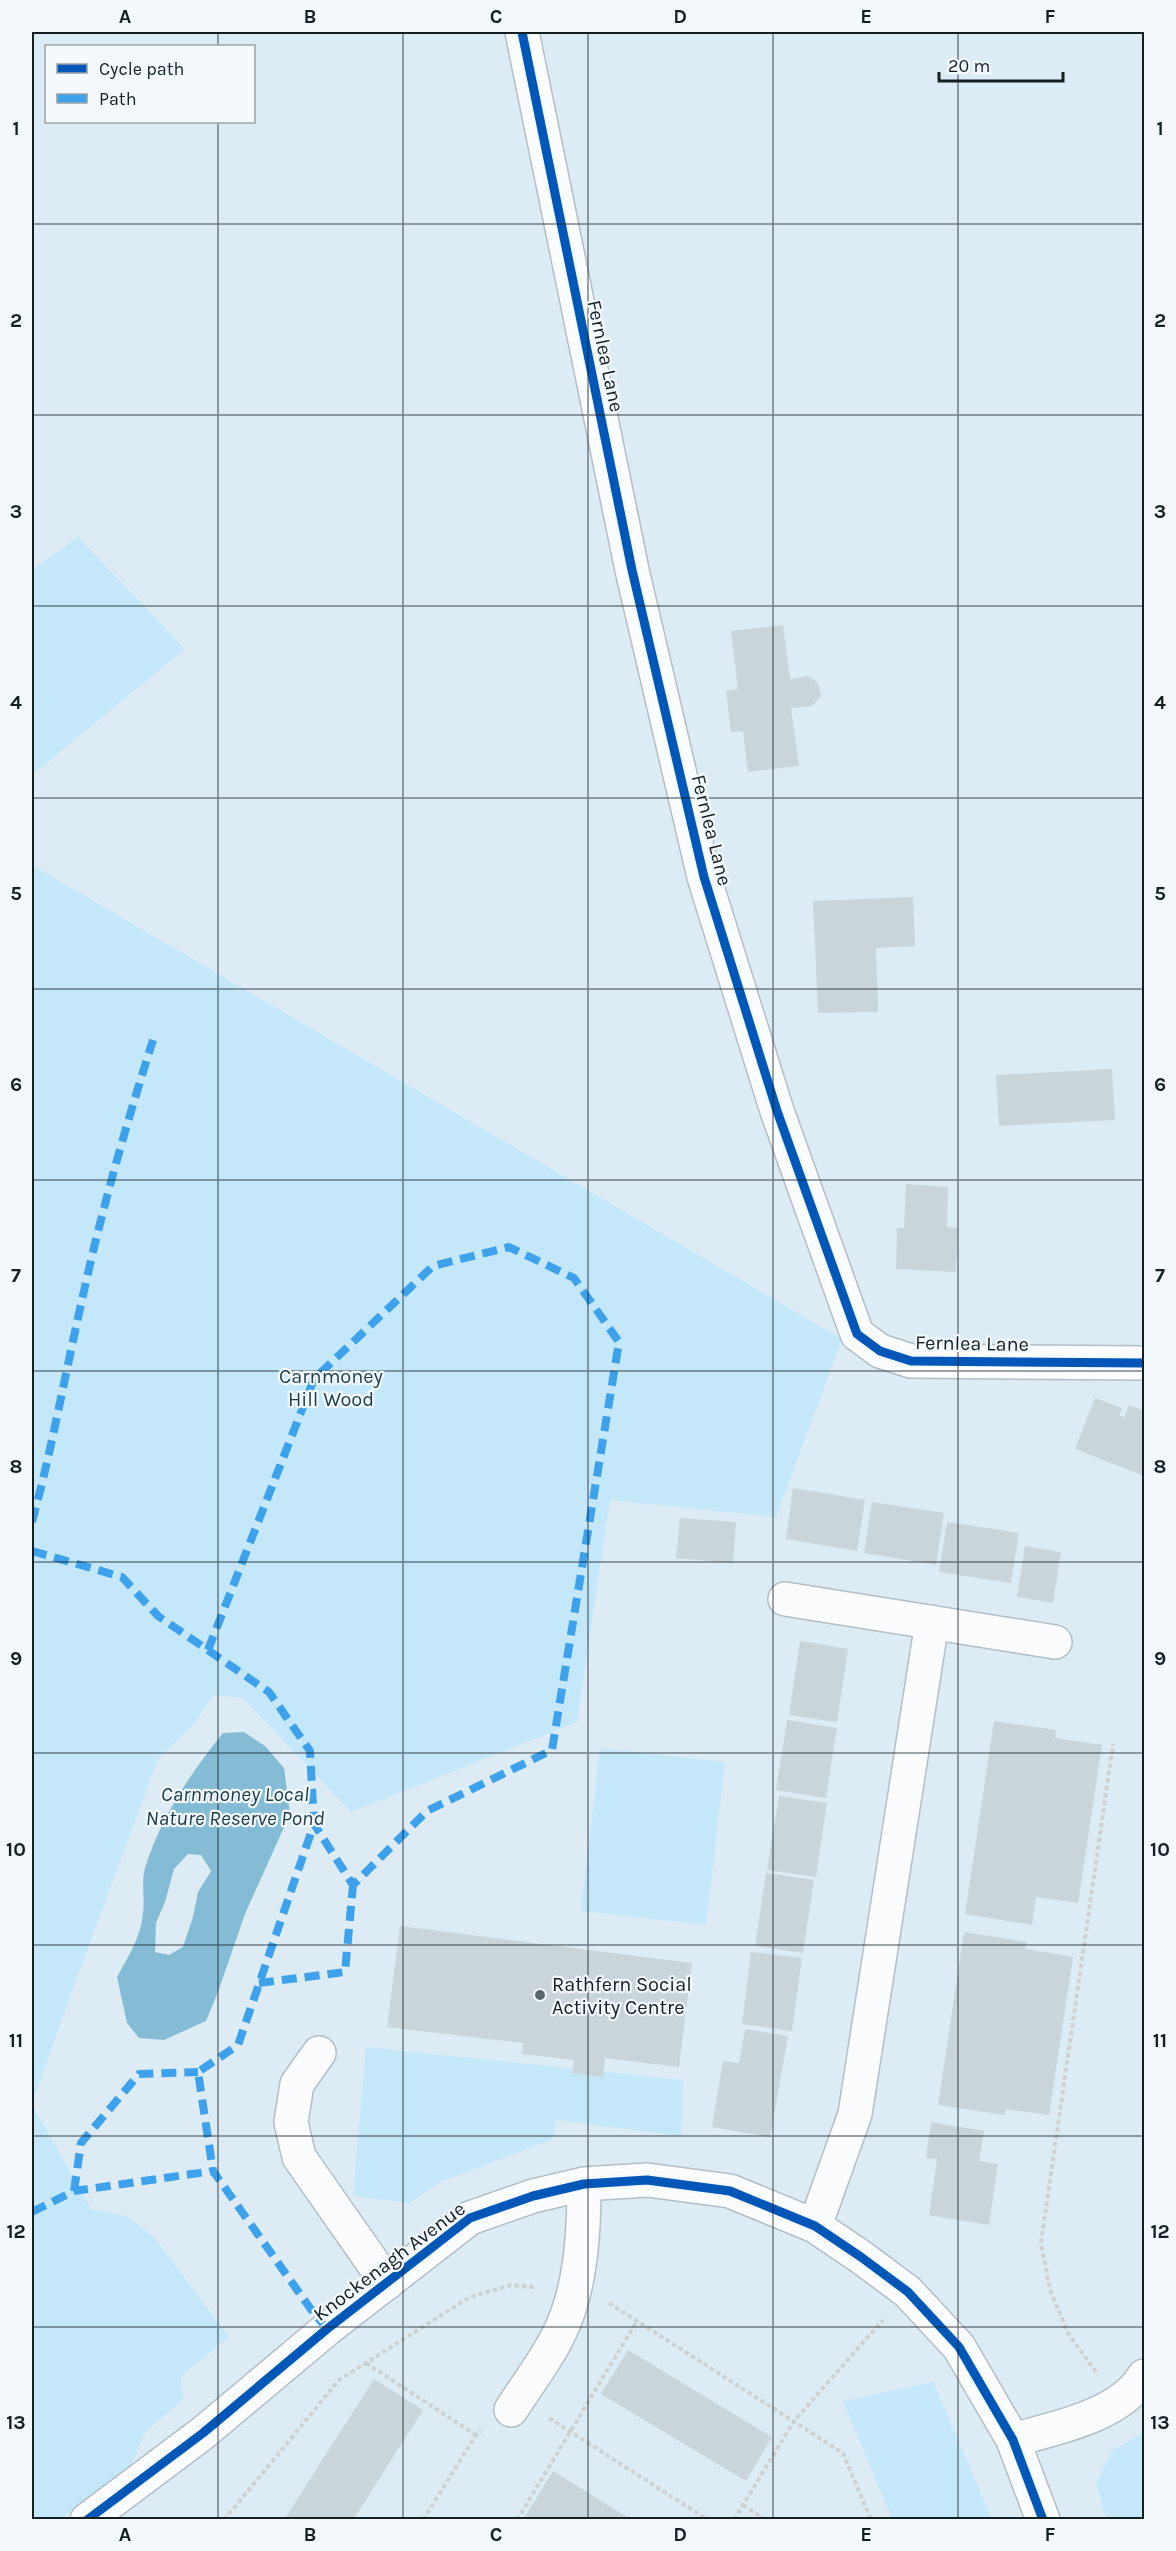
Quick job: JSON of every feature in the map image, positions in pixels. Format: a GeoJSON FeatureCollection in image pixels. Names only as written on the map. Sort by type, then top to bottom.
{"type":"FeatureCollection","features":[{"type":"Feature","properties":{"kind":"street","name":"Fernlea Lane"},"geometry":{"type":"LineString","coordinates":[[522,32],[632,570],[704,877],[777,1111],[857,1334],[880,1351],[911,1361],[1144,1364]]}},
{"type":"Feature","properties":{"kind":"street"},"geometry":{"type":"LineString","coordinates":[[785,1599],[1055,1642]]}},
{"type":"Feature","properties":{"kind":"street"},"geometry":{"type":"LineString","coordinates":[[814,2226],[855,2114],[932,1622]]}},
{"type":"Feature","properties":{"kind":"street"},"geometry":{"type":"LineString","coordinates":[[319,2053],[297,2084],[291,2122],[299,2157],[387,2283]]}},
{"type":"Feature","properties":{"kind":"street","name":"Knockenagh Avenue"},"geometry":{"type":"LineString","coordinates":[[87,2520],[203,2433],[470,2218],[533,2196],[584,2184],[647,2180],[730,2191],[814,2226],[908,2292],[959,2347],[1013,2440],[1043,2520]]}},
{"type":"Feature","properties":{"kind":"street"},"geometry":{"type":"LineString","coordinates":[[511,2410],[558,2336],[574,2290],[584,2224],[584,2184]]}},
{"type":"Feature","properties":{"kind":"street"},"geometry":{"type":"LineString","coordinates":[[1013,2440],[1092,2417],[1136,2390],[1144,2376]]}},
{"type":"Feature","properties":{"kind":"path"},"geometry":{"type":"LineString","coordinates":[[1113,1744],[1041,2243],[1050,2290],[1068,2333],[1117,2402]]}},
{"type":"Feature","properties":{"kind":"path"},"geometry":{"type":"LineString","coordinates":[[517,2520],[637,2321]]}},
{"type":"Feature","properties":{"kind":"path"},"geometry":{"type":"LineString","coordinates":[[734,2520],[794,2421],[859,2346]]}},
{"type":"Feature","properties":{"kind":"path"},"geometry":{"type":"LineString","coordinates":[[366,2363],[476,2435]]}},
{"type":"Feature","properties":{"kind":"path"},"geometry":{"type":"LineString","coordinates":[[423,2520],[476,2435],[511,2410]]}},
{"type":"Feature","properties":{"kind":"path"},"geometry":{"type":"LineString","coordinates":[[794,2421],[843,2453],[871,2520]]}},
{"type":"Feature","properties":{"kind":"path"},"geometry":{"type":"LineString","coordinates":[[571,2433],[708,2520]]}},
{"type":"Feature","properties":{"kind":"path"},"geometry":{"type":"LineString","coordinates":[[743,2505],[766,2520]]}},
{"type":"Feature","properties":{"kind":"green space"},"geometry":{"type":"Polygon","coordinates":[[[78,537],[185,649],[32,775],[32,570],[78,537]]]}},
{"type":"Feature","properties":{"kind":"green space","name":"Carnmoney Hill Wood"},"geometry":{"type":"Polygon","coordinates":[[[32,865],[842,1339],[776,1517],[610,1500],[577,1722],[351,1812],[243,1698],[214,1695],[193,1725],[158,1759],[32,2104],[32,865]]]}},
{"type":"Feature","properties":{"kind":"green space"},"geometry":{"type":"Polygon","coordinates":[[[600,1748],[725,1762],[706,1925],[581,1911],[600,1748]]]}},
{"type":"Feature","properties":{"kind":"green space"},"geometry":{"type":"Polygon","coordinates":[[[366,2047],[683,2080],[681,2136],[556,2120],[553,2139],[441,2182],[410,2203],[353,2196],[366,2047]]]}},
{"type":"Feature","properties":{"kind":"green space"},"geometry":{"type":"Polygon","coordinates":[[[32,2104],[91,2209],[127,2216],[155,2238],[229,2337],[181,2376],[183,2400],[145,2432],[131,2465],[61,2519],[32,2520],[32,2104]]]}},
{"type":"Feature","properties":{"kind":"green space"},"geometry":{"type":"Polygon","coordinates":[[[933,2382],[992,2519],[892,2519],[843,2401],[933,2382]]]}},
{"type":"Feature","properties":{"kind":"green space"},"geometry":{"type":"Polygon","coordinates":[[[1144,2433],[1144,2519],[1106,2519],[1096,2482],[1113,2450],[1144,2433]]]}},
{"type":"Feature","properties":{"kind":"water","name":"Carnmoney Local Nature Reserve Pond"},"geometry":{"type":"Polygon","coordinates":[[[244,1732],[265,1746],[284,1768],[290,1814],[245,1914],[206,2021],[164,2040],[139,2038],[127,2023],[117,1977],[140,1930],[145,1868],[168,1814],[199,1764],[223,1733],[244,1732]],[[188,1854],[174,1869],[165,1902],[156,1923],[155,1952],[169,1955],[183,1947],[198,1892],[211,1871],[201,1855],[188,1854]]]}},
{"type":"Feature","properties":{"kind":"building"},"geometry":{"type":"Polygon","coordinates":[[[783,625],[790,679],[808,676],[818,683],[821,696],[812,706],[791,708],[799,766],[748,772],[743,731],[731,732],[726,691],[738,689],[731,631],[783,625]]]}},
{"type":"Feature","properties":{"kind":"building"},"geometry":{"type":"Polygon","coordinates":[[[913,897],[915,946],[876,948],[878,1012],[818,1013],[813,901],[913,897]]]}},
{"type":"Feature","properties":{"kind":"building"},"geometry":{"type":"Polygon","coordinates":[[[1112,1069],[1115,1120],[999,1126],[996,1075],[1112,1069]]]}},
{"type":"Feature","properties":{"kind":"building"},"geometry":{"type":"Polygon","coordinates":[[[906,1184],[948,1187],[947,1227],[958,1228],[956,1272],[896,1269],[897,1228],[904,1228],[906,1184]]]}},
{"type":"Feature","properties":{"kind":"building"},"geometry":{"type":"Polygon","coordinates":[[[1095,1398],[1122,1408],[1119,1415],[1124,1418],[1129,1405],[1144,1411],[1144,1476],[1075,1449],[1095,1398]]]}},
{"type":"Feature","properties":{"kind":"building"},"geometry":{"type":"Polygon","coordinates":[[[793,1488],[865,1500],[857,1551],[786,1539],[793,1488]]]}},
{"type":"Feature","properties":{"kind":"building"},"geometry":{"type":"Polygon","coordinates":[[[872,1502],[944,1513],[936,1565],[864,1553],[872,1502]]]}},
{"type":"Feature","properties":{"kind":"building"},"geometry":{"type":"Polygon","coordinates":[[[680,1518],[736,1522],[733,1563],[676,1558],[680,1518]]]}},
{"type":"Feature","properties":{"kind":"building"},"geometry":{"type":"Polygon","coordinates":[[[947,1522],[1019,1533],[1011,1583],[939,1572],[947,1522]]]}},
{"type":"Feature","properties":{"kind":"building"},"geometry":{"type":"Polygon","coordinates":[[[1025,1546],[1061,1552],[1053,1603],[1017,1597],[1025,1546]]]}},
{"type":"Feature","properties":{"kind":"building"},"geometry":{"type":"Polygon","coordinates":[[[800,1641],[848,1649],[837,1722],[789,1715],[800,1641]]]}},
{"type":"Feature","properties":{"kind":"building"},"geometry":{"type":"Polygon","coordinates":[[[787,1720],[837,1728],[826,1798],[776,1790],[787,1720]]]}},
{"type":"Feature","properties":{"kind":"building"},"geometry":{"type":"Polygon","coordinates":[[[994,1721],[1056,1730],[1055,1738],[1102,1745],[1078,1903],[1036,1897],[1032,1925],[965,1914],[994,1721]]]}},
{"type":"Feature","properties":{"kind":"building"},"geometry":{"type":"Polygon","coordinates":[[[779,1796],[827,1803],[816,1877],[767,1870],[779,1796]]]}},
{"type":"Feature","properties":{"kind":"building"},"geometry":{"type":"Polygon","coordinates":[[[766,1873],[814,1880],[803,1953],[755,1946],[766,1873]]]}},
{"type":"Feature","properties":{"kind":"building","name":"Rathfern Social Activity Centre"},"geometry":{"type":"Polygon","coordinates":[[[400,1926],[692,1963],[679,2067],[605,2058],[603,2077],[572,2073],[574,2060],[522,2054],[523,2043],[387,2027],[400,1926]]]}},
{"type":"Feature","properties":{"kind":"building"},"geometry":{"type":"Polygon","coordinates":[[[964,1932],[1027,1942],[1025,1949],[1073,1957],[1049,2115],[1006,2109],[1005,2115],[938,2105],[964,1932]]]}},
{"type":"Feature","properties":{"kind":"building"},"geometry":{"type":"Polygon","coordinates":[[[751,1952],[802,1958],[792,2031],[742,2024],[751,1952]]]}},
{"type":"Feature","properties":{"kind":"building"},"geometry":{"type":"Polygon","coordinates":[[[745,2029],[788,2036],[770,2137],[712,2127],[723,2061],[739,2063],[745,2029]]]}},
{"type":"Feature","properties":{"kind":"building"},"geometry":{"type":"Polygon","coordinates":[[[931,2122],[984,2131],[979,2161],[998,2164],[989,2225],[929,2215],[937,2159],[926,2158],[931,2122]]]}},
{"type":"Feature","properties":{"kind":"building"},"geometry":{"type":"Polygon","coordinates":[[[628,2350],[772,2437],[746,2481],[601,2394],[628,2350]]]}},
{"type":"Feature","properties":{"kind":"building"},"geometry":{"type":"Polygon","coordinates":[[[374,2379],[423,2410],[353,2520],[284,2520],[374,2379]]]}},
{"type":"Feature","properties":{"kind":"building"},"geometry":{"type":"Polygon","coordinates":[[[553,2471],[632,2520],[523,2520],[553,2471]]]}},
{"type":"Feature","properties":{"kind":"marked path"},"geometry":{"type":"LineString","coordinates":[[32,1522],[97,1234],[153,1040]]}},
{"type":"Feature","properties":{"kind":"marked path"},"geometry":{"type":"LineString","coordinates":[[208,1650],[314,1379],[433,1266],[509,1247],[574,1278],[619,1342],[552,1750],[427,1811],[353,1885],[314,1824]]}},
{"type":"Feature","properties":{"kind":"marked path"},"geometry":{"type":"LineString","coordinates":[[32,1551],[122,1577],[158,1616],[269,1692],[310,1751],[314,1824],[238,2045],[198,2072],[213,2171]]}},
{"type":"Feature","properties":{"kind":"marked path"},"geometry":{"type":"LineString","coordinates":[[259,1983],[345,1972],[353,1885]]}},
{"type":"Feature","properties":{"kind":"marked path"},"geometry":{"type":"LineString","coordinates":[[74,2191],[81,2143],[139,2074],[198,2072]]}},
{"type":"Feature","properties":{"kind":"marked path"},"geometry":{"type":"LineString","coordinates":[[32,2212],[74,2191],[213,2171],[327,2329]]}},
{"type":"Feature","properties":{"kind":"cycle path"},"geometry":{"type":"LineString","coordinates":[[522,32],[632,570],[704,877],[777,1111],[857,1334],[880,1351],[911,1361],[1144,1363]]}},
{"type":"Feature","properties":{"kind":"cycle path"},"geometry":{"type":"LineString","coordinates":[[87,2520],[203,2433],[327,2329],[470,2218],[533,2196],[584,2184],[647,2180],[730,2191],[815,2226],[908,2292],[959,2347],[1013,2440],[1043,2520]]}},
{"type":"Feature","properties":{"kind":"place","name":"Rathfern Social Activity Centre"},"geometry":{"type":"Point","coordinates":[540,1995]}}]}
